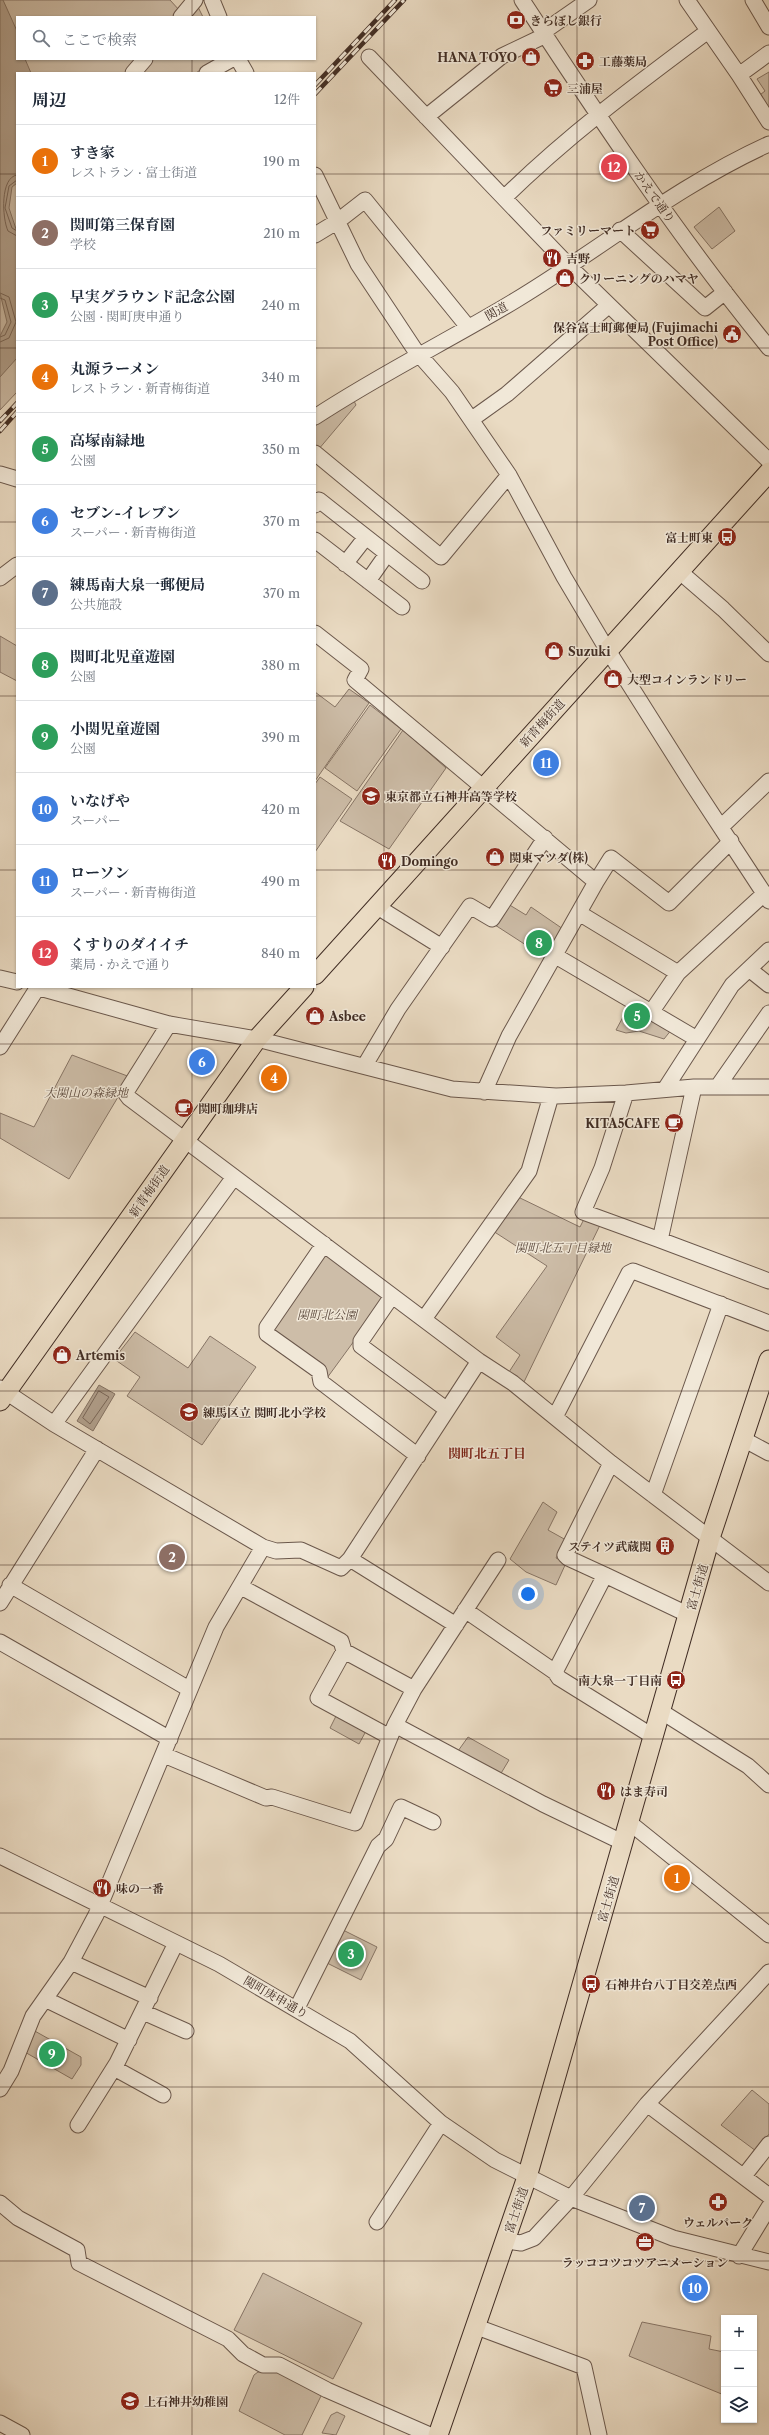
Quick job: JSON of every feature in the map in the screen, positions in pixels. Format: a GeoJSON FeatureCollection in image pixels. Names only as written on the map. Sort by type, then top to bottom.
{"type":"FeatureCollection","features":[{"type":"Feature","properties":{"kind":"main road","name":"新青梅街道"},"geometry":{"type":"LineString","coordinates":[[316,974],[769,472]]}},
{"type":"Feature","properties":{"kind":"main road","name":"新青梅街道"},"geometry":{"type":"LineString","coordinates":[[2,1393],[257,1039],[303,988]]}},
{"type":"Feature","properties":{"kind":"main road","name":"富士街道"},"geometry":{"type":"LineString","coordinates":[[438,2435],[477,2327],[527,2177],[662,1712],[710,1538],[769,1362]]}},
{"type":"Feature","properties":{"kind":"street"},"geometry":{"type":"LineString","coordinates":[[182,16],[195,0]]}},
{"type":"Feature","properties":{"kind":"street"},"geometry":{"type":"LineString","coordinates":[[212,0],[220,16]]}},
{"type":"Feature","properties":{"kind":"street","name":"かえで通り"},"geometry":{"type":"LineString","coordinates":[[522,0],[660,204],[725,292],[769,348]]}},
{"type":"Feature","properties":{"kind":"street"},"geometry":{"type":"LineString","coordinates":[[426,117],[502,56],[545,34],[589,0]]}},
{"type":"Feature","properties":{"kind":"street"},"geometry":{"type":"LineString","coordinates":[[687,0],[739,75],[769,122]]}},
{"type":"Feature","properties":{"kind":"street"},"geometry":{"type":"LineString","coordinates":[[753,0],[769,27]]}},
{"type":"Feature","properties":{"kind":"street"},"geometry":{"type":"LineString","coordinates":[[504,198],[534,169],[598,113],[708,31]]}},
{"type":"Feature","properties":{"kind":"street"},"geometry":{"type":"LineString","coordinates":[[739,75],[769,53]]}},
{"type":"Feature","properties":{"kind":"street"},"geometry":{"type":"LineString","coordinates":[[369,57],[608,306],[769,461]]}},
{"type":"Feature","properties":{"kind":"street"},"geometry":{"type":"LineString","coordinates":[[134,72],[144,60]]}},
{"type":"Feature","properties":{"kind":"street"},"geometry":{"type":"LineString","coordinates":[[209,72],[230,60]]}},
{"type":"Feature","properties":{"kind":"street"},"geometry":{"type":"LineString","coordinates":[[239,60],[245,72]]}},
{"type":"Feature","properties":{"kind":"street","name":"関道"},"geometry":{"type":"LineString","coordinates":[[316,416],[360,387],[468,327],[569,266],[660,204],[725,165],[769,144]]}},
{"type":"Feature","properties":{"kind":"street"},"geometry":{"type":"LineString","coordinates":[[316,177],[358,264],[416,350],[472,418],[509,476],[564,577],[608,650],[690,782],[722,827],[767,897],[678,973],[652,1011]]}},
{"type":"Feature","properties":{"kind":"street"},"geometry":{"type":"LineString","coordinates":[[316,234],[338,222],[365,200],[468,327]]}},
{"type":"Feature","properties":{"kind":"street"},"geometry":{"type":"LineString","coordinates":[[620,230],[705,308],[725,292]]}},
{"type":"Feature","properties":{"kind":"street"},"geometry":{"type":"LineString","coordinates":[[472,418],[507,394],[608,306]]}},
{"type":"Feature","properties":{"kind":"street"},"geometry":{"type":"LineString","coordinates":[[316,454],[441,557],[509,476]]}},
{"type":"Feature","properties":{"kind":"street"},"geometry":{"type":"LineString","coordinates":[[316,504],[319,500],[422,581]]}},
{"type":"Feature","properties":{"kind":"street"},"geometry":{"type":"LineString","coordinates":[[344,564],[366,537]]}},
{"type":"Feature","properties":{"kind":"street"},"geometry":{"type":"LineString","coordinates":[[316,541],[344,564],[402,607]]}},
{"type":"Feature","properties":{"kind":"street"},"geometry":{"type":"LineString","coordinates":[[368,581],[388,554]]}},
{"type":"Feature","properties":{"kind":"street"},"geometry":{"type":"LineString","coordinates":[[0,578],[16,566]]}},
{"type":"Feature","properties":{"kind":"street"},"geometry":{"type":"LineString","coordinates":[[679,571],[723,609],[769,654]]}},
{"type":"Feature","properties":{"kind":"street"},"geometry":{"type":"LineString","coordinates":[[316,634],[361,669],[355,680],[483,789],[545,838],[596,882]]}},
{"type":"Feature","properties":{"kind":"street"},"geometry":{"type":"LineString","coordinates":[[722,827],[769,781]]}},
{"type":"Feature","properties":{"kind":"street"},"geometry":{"type":"LineString","coordinates":[[365,1065],[398,1009],[470,906],[492,919],[545,838]]}},
{"type":"Feature","properties":{"kind":"street"},"geometry":{"type":"LineString","coordinates":[[484,1092],[509,1036],[578,913],[611,858],[668,903],[731,841]]}},
{"type":"Feature","properties":{"kind":"street"},"geometry":{"type":"LineString","coordinates":[[376,906],[442,947]]}},
{"type":"Feature","properties":{"kind":"street"},"geometry":{"type":"LineString","coordinates":[[578,913],[678,973]]}},
{"type":"Feature","properties":{"kind":"street"},"geometry":{"type":"LineString","coordinates":[[665,1089],[732,984],[769,950]]}},
{"type":"Feature","properties":{"kind":"street"},"geometry":{"type":"LineString","coordinates":[[554,955],[652,1011],[697,1039]]}},
{"type":"Feature","properties":{"kind":"street"},"geometry":{"type":"LineString","coordinates":[[749,969],[769,985]]}},
{"type":"Feature","properties":{"kind":"street"},"geometry":{"type":"LineString","coordinates":[[0,978],[16,982]]}},
{"type":"Feature","properties":{"kind":"street"},"geometry":{"type":"LineString","coordinates":[[0,1047],[36,988]]}},
{"type":"Feature","properties":{"kind":"street"},"geometry":{"type":"LineString","coordinates":[[41,988],[169,1024],[257,1039],[365,1065],[433,1085],[484,1092],[552,1096],[626,1093],[718,1086],[769,1087]]}},
{"type":"Feature","properties":{"kind":"street"},"geometry":{"type":"LineString","coordinates":[[718,1086],[769,1013]]}},
{"type":"Feature","properties":{"kind":"street"},"geometry":{"type":"LineString","coordinates":[[169,1024],[126,1094],[129,1098],[479,1361],[513,1383],[611,1463],[769,1583]]}},
{"type":"Feature","properties":{"kind":"street"},"geometry":{"type":"LineString","coordinates":[[660,1240],[694,1087]]}},
{"type":"Feature","properties":{"kind":"street"},"geometry":{"type":"LineString","coordinates":[[626,1093],[602,1168],[583,1212],[769,1281]]}},
{"type":"Feature","properties":{"kind":"street"},"geometry":{"type":"LineString","coordinates":[[424,1319],[529,1171],[552,1096]]}},
{"type":"Feature","properties":{"kind":"street"},"geometry":{"type":"LineString","coordinates":[[54,1424],[234,1177]]}},
{"type":"Feature","properties":{"kind":"street"},"geometry":{"type":"LineString","coordinates":[[324,1244],[267,1327],[267,1334],[318,1371],[321,1382],[418,1456]]}},
{"type":"Feature","properties":{"kind":"street"},"geometry":{"type":"LineString","coordinates":[[555,1417],[629,1274],[633,1271],[769,1323]]}},
{"type":"Feature","properties":{"kind":"street"},"geometry":{"type":"LineString","coordinates":[[392,1296],[361,1341],[361,1346],[446,1409]]}},
{"type":"Feature","properties":{"kind":"street"},"geometry":{"type":"LineString","coordinates":[[653,1495],[721,1304]]}},
{"type":"Feature","properties":{"kind":"street"},"geometry":{"type":"LineString","coordinates":[[2,1393],[263,1547],[276,1551],[301,1550],[341,1568],[350,1559],[418,1456],[446,1409],[479,1361]]}},
{"type":"Feature","properties":{"kind":"street"},"geometry":{"type":"LineString","coordinates":[[743,1439],[769,1453]]}},
{"type":"Feature","properties":{"kind":"street"},"geometry":{"type":"LineString","coordinates":[[0,1603],[97,1449]]}},
{"type":"Feature","properties":{"kind":"street"},"geometry":{"type":"LineString","coordinates":[[611,1463],[565,1555],[568,1558],[689,1615]]}},
{"type":"Feature","properties":{"kind":"street"},"geometry":{"type":"LineString","coordinates":[[0,2089],[11,2070],[33,2016],[71,1962],[100,1906],[216,1627],[241,1587],[263,1547]]}},
{"type":"Feature","properties":{"kind":"street"},"geometry":{"type":"LineString","coordinates":[[350,1559],[456,1625]]}},
{"type":"Feature","properties":{"kind":"street"},"geometry":{"type":"LineString","coordinates":[[164,1755],[266,1798],[272,1797],[355,1823],[392,1731],[414,1689],[498,1560]]}},
{"type":"Feature","properties":{"kind":"street"},"geometry":{"type":"LineString","coordinates":[[555,1672],[605,1575]]}},
{"type":"Feature","properties":{"kind":"street"},"geometry":{"type":"LineString","coordinates":[[10,1585],[189,1689]]}},
{"type":"Feature","properties":{"kind":"street"},"geometry":{"type":"LineString","coordinates":[[241,1587],[341,1641],[344,1651],[414,1689]]}},
{"type":"Feature","properties":{"kind":"street"},"geometry":{"type":"LineString","coordinates":[[465,1610],[555,1672],[559,1678],[654,1737]]}},
{"type":"Feature","properties":{"kind":"street"},"geometry":{"type":"LineString","coordinates":[[0,1642],[170,1739]]}},
{"type":"Feature","properties":{"kind":"street"},"geometry":{"type":"LineString","coordinates":[[344,1651],[318,1698],[392,1731],[624,1843]]}},
{"type":"Feature","properties":{"kind":"street"},"geometry":{"type":"LineString","coordinates":[[662,1712],[748,1766],[769,1785]]}},
{"type":"Feature","properties":{"kind":"street"},"geometry":{"type":"LineString","coordinates":[[297,2008],[378,1846],[386,1839],[401,1807],[433,1822]]}},
{"type":"Feature","properties":{"kind":"street"},"geometry":{"type":"LineString","coordinates":[[630,1823],[769,1935]]}},
{"type":"Feature","properties":{"kind":"street","name":"関町庚申通り"},"geometry":{"type":"LineString","coordinates":[[0,1856],[219,1964],[297,2008],[350,2041],[441,2123],[494,2160],[571,2198],[673,2238],[739,2256],[769,2262]]}},
{"type":"Feature","properties":{"kind":"street"},"geometry":{"type":"LineString","coordinates":[[78,2125],[114,2068],[176,1943]]}},
{"type":"Feature","properties":{"kind":"street"},"geometry":{"type":"LineString","coordinates":[[71,1962],[150,1998]]}},
{"type":"Feature","properties":{"kind":"street"},"geometry":{"type":"LineString","coordinates":[[506,2241],[521,2243],[534,2238],[571,2198],[647,2104],[769,1972]]}},
{"type":"Feature","properties":{"kind":"street"},"geometry":{"type":"LineString","coordinates":[[45,1999],[129,2040]]}},
{"type":"Feature","properties":{"kind":"street"},"geometry":{"type":"LineString","coordinates":[[143,2012],[186,2031]]}},
{"type":"Feature","properties":{"kind":"street"},"geometry":{"type":"LineString","coordinates":[[114,2068],[163,2095]]}},
{"type":"Feature","properties":{"kind":"street"},"geometry":{"type":"LineString","coordinates":[[647,2104],[769,2196]]}},
{"type":"Feature","properties":{"kind":"street"},"geometry":{"type":"LineString","coordinates":[[377,2222],[441,2123]]}},
{"type":"Feature","properties":{"kind":"street"},"geometry":{"type":"LineString","coordinates":[[744,2176],[769,2144]]}},
{"type":"Feature","properties":{"kind":"street"},"geometry":{"type":"LineString","coordinates":[[0,2203],[18,2218],[77,2250],[79,2263],[228,2339],[243,2354],[263,2365],[278,2365],[327,2390],[430,2435]]}},
{"type":"Feature","properties":{"kind":"street"},"geometry":{"type":"LineString","coordinates":[[739,2256],[769,2207]]}},
{"type":"Feature","properties":{"kind":"street"},"geometry":{"type":"LineString","coordinates":[[477,2327],[584,2367],[599,2435]]}},
{"type":"Feature","properties":{"kind":"street"},"geometry":{"type":"LineString","coordinates":[[0,2423],[22,2435]]}},
{"type":"Feature","properties":{"kind":"green space"},"geometry":{"type":"Polygon","coordinates":[[[0,0],[170,0],[180,11],[197,5],[202,16],[16,16],[16,60],[214,60],[197,72],[16,72],[16,393],[0,410],[0,0]]]}},
{"type":"Feature","properties":{"kind":"green space"},"geometry":{"type":"Polygon","coordinates":[[[769,72],[769,115],[756,98],[765,91],[757,79],[769,72]]]}},
{"type":"Feature","properties":{"kind":"green space"},"geometry":{"type":"Polygon","coordinates":[[[719,207],[735,231],[712,249],[694,227],[719,207]]]}},
{"type":"Feature","properties":{"kind":"green space"},"geometry":{"type":"Polygon","coordinates":[[[354,401],[356,405],[318,450],[316,448],[316,425],[354,401]]]}},
{"type":"Feature","properties":{"kind":"green space"},"geometry":{"type":"Polygon","coordinates":[[[0,636],[16,645],[16,680],[0,672],[0,636]]]}},
{"type":"Feature","properties":{"kind":"green space"},"geometry":{"type":"Polygon","coordinates":[[[349,689],[369,703],[316,780],[316,693],[335,707],[349,689]]]}},
{"type":"Feature","properties":{"kind":"green space"},"geometry":{"type":"Polygon","coordinates":[[[370,705],[401,729],[357,791],[325,768],[370,705]]]}},
{"type":"Feature","properties":{"kind":"green space"},"geometry":{"type":"Polygon","coordinates":[[[403,730],[446,768],[389,849],[340,821],[403,730]]]}},
{"type":"Feature","properties":{"kind":"green space"},"geometry":{"type":"Polygon","coordinates":[[[320,777],[352,799],[316,851],[316,783],[320,777]]]}},
{"type":"Feature","properties":{"kind":"green space"},"geometry":{"type":"Polygon","coordinates":[[[508,904],[526,915],[531,907],[563,929],[546,958],[495,925],[508,904]]]}},
{"type":"Feature","properties":{"kind":"green space"},"geometry":{"type":"Polygon","coordinates":[[[630,1004],[672,1029],[664,1039],[639,1031],[626,1033],[616,1030],[630,1004]]]}},
{"type":"Feature","properties":{"kind":"green space","name":"大関山の森緑地"},"geometry":{"type":"Polygon","coordinates":[[[72,1055],[130,1077],[69,1179],[0,1138],[0,1113],[34,1127],[72,1055]]]}},
{"type":"Feature","properties":{"kind":"green space","name":"関町北五丁目緑地"},"geometry":{"type":"Polygon","coordinates":[[[516,1196],[580,1227],[585,1217],[601,1223],[523,1384],[509,1372],[520,1355],[496,1337],[547,1266],[493,1231],[516,1196]]]}},
{"type":"Feature","properties":{"kind":"green space","name":"関町北公園"},"geometry":{"type":"Polygon","coordinates":[[[325,1251],[383,1294],[384,1300],[327,1378],[273,1330],[325,1251]]]}},
{"type":"Feature","properties":{"kind":"green space"},"geometry":{"type":"Polygon","coordinates":[[[135,1332],[188,1368],[210,1336],[256,1367],[202,1445],[127,1396],[140,1377],[114,1359],[135,1332]]]}},
{"type":"Feature","properties":{"kind":"green space"},"geometry":{"type":"Polygon","coordinates":[[[543,1502],[557,1512],[548,1530],[566,1540],[556,1558],[566,1563],[556,1585],[526,1572],[510,1559],[543,1502]]]}},
{"type":"Feature","properties":{"kind":"green space"},"geometry":{"type":"Polygon","coordinates":[[[337,1714],[366,1731],[359,1744],[330,1728],[337,1714]]]}},
{"type":"Feature","properties":{"kind":"green space"},"geometry":{"type":"Polygon","coordinates":[[[468,1737],[509,1760],[500,1775],[458,1751],[468,1737]]]}},
{"type":"Feature","properties":{"kind":"green space"},"geometry":{"type":"Polygon","coordinates":[[[341,1929],[377,1947],[361,1980],[325,1962],[341,1929]]]}},
{"type":"Feature","properties":{"kind":"green space"},"geometry":{"type":"Polygon","coordinates":[[[33,2030],[81,2057],[81,2065],[72,2079],[23,2051],[33,2030]]]}},
{"type":"Feature","properties":{"kind":"green space"},"geometry":{"type":"Polygon","coordinates":[[[752,2090],[769,2104],[769,2134],[756,2151],[721,2125],[752,2090]]]}},
{"type":"Feature","properties":{"kind":"green space"},"geometry":{"type":"Polygon","coordinates":[[[263,2273],[362,2323],[333,2379],[234,2330],[263,2273]]]}},
{"type":"Feature","properties":{"kind":"green space"},"geometry":{"type":"Polygon","coordinates":[[[642,2322],[711,2336],[709,2349],[721,2351],[721,2394],[629,2356],[642,2322]]]}},
{"type":"Feature","properties":{"kind":"green space"},"geometry":{"type":"Polygon","coordinates":[[[275,2369],[319,2390],[321,2396],[302,2435],[285,2435],[239,2411],[254,2375],[258,2372],[275,2369]]]}},
{"type":"Feature","properties":{"kind":"green space"},"geometry":{"type":"Polygon","coordinates":[[[337,2412],[345,2416],[336,2435],[322,2433],[331,2415],[337,2412]]]}},
{"type":"Feature","properties":{"kind":"water"},"geometry":{"type":"Polygon","coordinates":[[[0,0],[3,0],[16,29],[16,60],[25,60],[31,72],[16,72],[16,184],[12,187],[9,208],[16,229],[16,359],[0,377],[0,336],[7,322],[0,293],[0,0]]]}},
{"type":"Feature","properties":{"kind":"water"},"geometry":{"type":"Polygon","coordinates":[[[99,1385],[115,1394],[93,1431],[77,1421],[99,1385]]]}},
{"type":"Feature","properties":{"kind":"railway"},"geometry":{"type":"LineString","coordinates":[[316,84],[395,0]]}},
{"type":"Feature","properties":{"kind":"railway"},"geometry":{"type":"LineString","coordinates":[[316,93],[404,0]]}},
{"type":"Feature","properties":{"kind":"railway"},"geometry":{"type":"LineString","coordinates":[[0,421],[16,404]]}},
{"type":"Feature","properties":{"kind":"railway"},"geometry":{"type":"LineString","coordinates":[[0,431],[16,413]]}},
{"type":"Feature","properties":{"kind":"place","name":"きらぼし銀行"},"geometry":{"type":"Point","coordinates":[516,20]}},
{"type":"Feature","properties":{"kind":"place","name":"HANA TOYO"},"geometry":{"type":"Point","coordinates":[531,57]}},
{"type":"Feature","properties":{"kind":"place","name":"工藤薬局"},"geometry":{"type":"Point","coordinates":[585,61]}},
{"type":"Feature","properties":{"kind":"place","name":"三浦屋"},"geometry":{"type":"Point","coordinates":[553,88]}},
{"type":"Feature","properties":{"kind":"place","name":"くすりのダイイチ"},"geometry":{"type":"Point","coordinates":[614,167]}},
{"type":"Feature","properties":{"kind":"place","name":"ファミリーマート"},"geometry":{"type":"Point","coordinates":[650,230]}},
{"type":"Feature","properties":{"kind":"place","name":"吉野"},"geometry":{"type":"Point","coordinates":[552,258]}},
{"type":"Feature","properties":{"kind":"place","name":"クリーニングのハマヤ"},"geometry":{"type":"Point","coordinates":[565,278]}},
{"type":"Feature","properties":{"kind":"place","name":"保谷富士町郵便局 (Fujimachi Post Office)"},"geometry":{"type":"Point","coordinates":[732,334]}},
{"type":"Feature","properties":{"kind":"place","name":"富士町東"},"geometry":{"type":"Point","coordinates":[727,537]}},
{"type":"Feature","properties":{"kind":"place","name":"Suzuki"},"geometry":{"type":"Point","coordinates":[554,651]}},
{"type":"Feature","properties":{"kind":"place","name":"大型コインランドリー"},"geometry":{"type":"Point","coordinates":[613,679]}},
{"type":"Feature","properties":{"kind":"place","name":"ローソン"},"geometry":{"type":"Point","coordinates":[546,763]}},
{"type":"Feature","properties":{"kind":"place","name":"東京都立石神井高等学校"},"geometry":{"type":"Point","coordinates":[371,796]}},
{"type":"Feature","properties":{"kind":"place","name":"関東マツダ(株)"},"geometry":{"type":"Point","coordinates":[495,857]}},
{"type":"Feature","properties":{"kind":"place","name":"Domingo"},"geometry":{"type":"Point","coordinates":[387,861]}},
{"type":"Feature","properties":{"kind":"place","name":"関町北児童遊園"},"geometry":{"type":"Point","coordinates":[539,943]}},
{"type":"Feature","properties":{"kind":"place","name":"Asbee"},"geometry":{"type":"Point","coordinates":[315,1016]}},
{"type":"Feature","properties":{"kind":"place","name":"高塚南緑地"},"geometry":{"type":"Point","coordinates":[637,1016]}},
{"type":"Feature","properties":{"kind":"place","name":"セブン-イレブン"},"geometry":{"type":"Point","coordinates":[202,1062]}},
{"type":"Feature","properties":{"kind":"place","name":"丸源ラーメン"},"geometry":{"type":"Point","coordinates":[274,1078]}},
{"type":"Feature","properties":{"kind":"place","name":"関町珈琲店"},"geometry":{"type":"Point","coordinates":[184,1108]}},
{"type":"Feature","properties":{"kind":"place","name":"KITA5CAFE"},"geometry":{"type":"Point","coordinates":[674,1123]}},
{"type":"Feature","properties":{"kind":"place","name":"Artemis"},"geometry":{"type":"Point","coordinates":[62,1355]}},
{"type":"Feature","properties":{"kind":"place","name":"練馬区立 関町北小学校"},"geometry":{"type":"Point","coordinates":[189,1412]}},
{"type":"Feature","properties":{"kind":"place","name":"ステイツ武蔵関"},"geometry":{"type":"Point","coordinates":[665,1546]}},
{"type":"Feature","properties":{"kind":"place","name":"関町第三保育園"},"geometry":{"type":"Point","coordinates":[172,1557]}},
{"type":"Feature","properties":{"kind":"place","name":"南大泉一丁目南"},"geometry":{"type":"Point","coordinates":[676,1680]}},
{"type":"Feature","properties":{"kind":"place","name":"はま寿司"},"geometry":{"type":"Point","coordinates":[606,1791]}},
{"type":"Feature","properties":{"kind":"place","name":"すき家"},"geometry":{"type":"Point","coordinates":[677,1878]}},
{"type":"Feature","properties":{"kind":"place","name":"味の一番"},"geometry":{"type":"Point","coordinates":[102,1888]}},
{"type":"Feature","properties":{"kind":"place","name":"早実グラウンド記念公園"},"geometry":{"type":"Point","coordinates":[351,1954]}},
{"type":"Feature","properties":{"kind":"place","name":"石神井台八丁目交差点西"},"geometry":{"type":"Point","coordinates":[591,1984]}},
{"type":"Feature","properties":{"kind":"place","name":"小関児童遊園"},"geometry":{"type":"Point","coordinates":[52,2054]}},
{"type":"Feature","properties":{"kind":"place","name":"ウェルパーク"},"geometry":{"type":"Point","coordinates":[718,2202]}},
{"type":"Feature","properties":{"kind":"place","name":"練馬南大泉一郵便局"},"geometry":{"type":"Point","coordinates":[642,2208]}},
{"type":"Feature","properties":{"kind":"place","name":"ラッココツコツアニメーション"},"geometry":{"type":"Point","coordinates":[645,2242]}},
{"type":"Feature","properties":{"kind":"place","name":"いなげや"},"geometry":{"type":"Point","coordinates":[695,2288]}},
{"type":"Feature","properties":{"kind":"place","name":"上石神井幼稚園"},"geometry":{"type":"Point","coordinates":[130,2401]}},
{"type":"Feature","properties":{"kind":"district","name":"関町北五丁目"},"geometry":{"type":"Point","coordinates":[487,1453]}}]}
